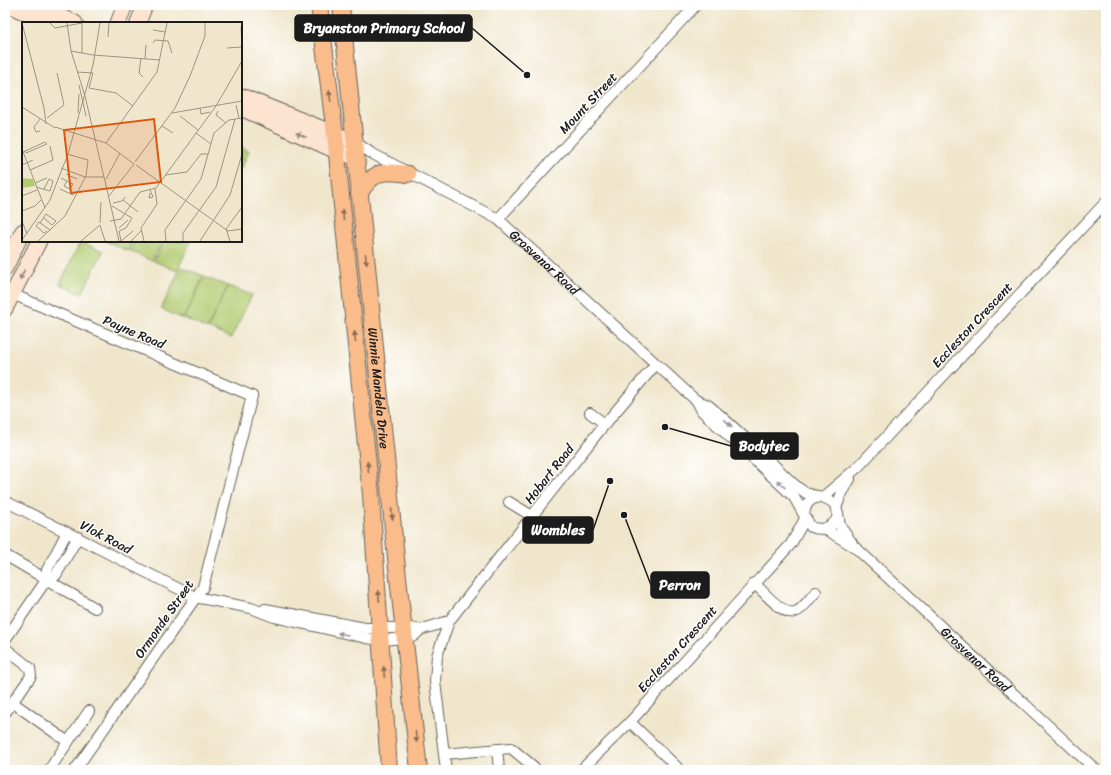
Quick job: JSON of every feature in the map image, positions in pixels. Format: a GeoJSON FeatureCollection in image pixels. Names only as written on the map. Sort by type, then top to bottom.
{"type":"FeatureCollection","features":[{"type":"Feature","properties":{"kind":"main road","name":"Winnie Mandela Drive"},"geometry":{"type":"LineString","coordinates":[[319,5],[335,135],[371,495],[389,770]]}},
{"type":"Feature","properties":{"kind":"main road","name":"Winnie Mandela Drive"},"geometry":{"type":"LineString","coordinates":[[341,5],[361,151],[359,194],[419,770]]}},
{"type":"Feature","properties":{"kind":"main road"},"geometry":{"type":"LineString","coordinates":[[359,194],[367,181],[378,174],[386,172],[408,174]]}},
{"type":"Feature","properties":{"kind":"street"},"geometry":{"type":"LineString","coordinates":[[8,5],[47,22]]}},
{"type":"Feature","properties":{"kind":"street"},"geometry":{"type":"LineString","coordinates":[[35,5],[74,22]]}},
{"type":"Feature","properties":{"kind":"street"},"geometry":{"type":"LineString","coordinates":[[118,22],[125,5]]}},
{"type":"Feature","properties":{"kind":"street"},"geometry":{"type":"LineString","coordinates":[[138,22],[145,5]]}},
{"type":"Feature","properties":{"kind":"street","name":"Mount Street"},"geometry":{"type":"LineString","coordinates":[[498,219],[696,5]]}},
{"type":"Feature","properties":{"kind":"street","name":"Grosvenor Road"},"geometry":{"type":"LineString","coordinates":[[242,96],[335,135],[361,151],[498,219],[697,401],[712,408],[798,488],[804,492],[821,497]]}},
{"type":"Feature","properties":{"kind":"street","name":"Grosvenor Road"},"geometry":{"type":"LineString","coordinates":[[242,108],[336,151],[361,151]]}},
{"type":"Feature","properties":{"kind":"street","name":"Eccleston Crescent"},"geometry":{"type":"LineString","coordinates":[[821,497],[858,467],[1106,202]]}},
{"type":"Feature","properties":{"kind":"street"},"geometry":{"type":"LineString","coordinates":[[5,268],[22,233]]}},
{"type":"Feature","properties":{"kind":"street"},"geometry":{"type":"LineString","coordinates":[[5,309],[9,293],[38,242]]}},
{"type":"Feature","properties":{"kind":"street","name":"Payne Road"},"geometry":{"type":"LineString","coordinates":[[9,293],[252,396]]}},
{"type":"Feature","properties":{"kind":"street","name":"Hobart Road"},"geometry":{"type":"LineString","coordinates":[[446,770],[436,700],[435,670],[440,646],[449,621],[605,424],[656,364]]}},
{"type":"Feature","properties":{"kind":"street","name":"Ormonde Street"},"geometry":{"type":"LineString","coordinates":[[75,770],[205,584],[252,396]]}},
{"type":"Feature","properties":{"kind":"street","name":"Grosvenor Road"},"geometry":{"type":"LineString","coordinates":[[697,401],[702,411],[794,497],[805,517]]}},
{"type":"Feature","properties":{"kind":"street"},"geometry":{"type":"LineString","coordinates":[[590,413],[605,424]]}},
{"type":"Feature","properties":{"kind":"street","name":"Eccleston Crescent"},"geometry":{"type":"LineString","coordinates":[[837,509],[841,495],[858,467]]}},
{"type":"Feature","properties":{"kind":"street"},"geometry":{"type":"LineString","coordinates":[[821,497],[829,499],[837,509],[837,519],[832,526],[821,529],[811,527],[805,517],[806,505],[814,498],[821,497]]}},
{"type":"Feature","properties":{"kind":"street","name":"Vlok Road"},"geometry":{"type":"LineString","coordinates":[[5,501],[195,597],[250,608],[274,617],[337,632],[381,634]]}},
{"type":"Feature","properties":{"kind":"street"},"geometry":{"type":"LineString","coordinates":[[509,502],[532,516]]}},
{"type":"Feature","properties":{"kind":"street","name":"Grosvenor Road"},"geometry":{"type":"LineString","coordinates":[[837,509],[840,526],[856,548],[1096,770]]}},
{"type":"Feature","properties":{"kind":"street","name":"Eccleston Crescent"},"geometry":{"type":"LineString","coordinates":[[581,770],[630,722],[754,583],[791,544],[805,517]]}},
{"type":"Feature","properties":{"kind":"street","name":"Grosvenor Road"},"geometry":{"type":"LineString","coordinates":[[821,529],[856,548]]}},
{"type":"Feature","properties":{"kind":"street","name":"Eccleston Crescent"},"geometry":{"type":"LineString","coordinates":[[791,544],[821,529]]}},
{"type":"Feature","properties":{"kind":"street"},"geometry":{"type":"LineString","coordinates":[[47,579],[47,570],[67,532]]}},
{"type":"Feature","properties":{"kind":"street"},"geometry":{"type":"LineString","coordinates":[[5,640],[47,579],[56,575],[78,537]]}},
{"type":"Feature","properties":{"kind":"street"},"geometry":{"type":"LineString","coordinates":[[5,555],[95,608]]}},
{"type":"Feature","properties":{"kind":"street"},"geometry":{"type":"LineString","coordinates":[[754,583],[786,612],[795,612],[800,609],[816,592]]}},
{"type":"Feature","properties":{"kind":"street"},"geometry":{"type":"LineString","coordinates":[[381,634],[405,633],[414,636],[420,630],[449,621]]}},
{"type":"Feature","properties":{"kind":"street"},"geometry":{"type":"LineString","coordinates":[[5,648],[31,669],[31,676],[5,713]]}},
{"type":"Feature","properties":{"kind":"street"},"geometry":{"type":"LineString","coordinates":[[12,702],[68,742]]}},
{"type":"Feature","properties":{"kind":"street"},"geometry":{"type":"LineString","coordinates":[[49,770],[89,711]]}},
{"type":"Feature","properties":{"kind":"street"},"geometry":{"type":"LineString","coordinates":[[630,722],[677,767]]}},
{"type":"Feature","properties":{"kind":"street"},"geometry":{"type":"LineString","coordinates":[[444,754],[514,748],[534,767]]}},
{"type":"Feature","properties":{"kind":"street"},"geometry":{"type":"LineString","coordinates":[[497,749],[499,770]]}},
{"type":"Feature","properties":{"kind":"street"},"geometry":{"type":"LineString","coordinates":[[1102,770],[1106,766]]}},
{"type":"Feature","properties":{"kind":"green space"},"geometry":{"type":"Polygon","coordinates":[[[242,148],[249,151],[242,167],[242,148]]]}},
{"type":"Feature","properties":{"kind":"green space"},"geometry":{"type":"Polygon","coordinates":[[[80,242],[103,251],[82,294],[60,284],[80,242]]]}},
{"type":"Feature","properties":{"kind":"green space"},"geometry":{"type":"Polygon","coordinates":[[[108,242],[132,242],[128,251],[108,242]]]}},
{"type":"Feature","properties":{"kind":"green space"},"geometry":{"type":"Polygon","coordinates":[[[134,242],[162,242],[152,261],[130,251],[134,242]]]}},
{"type":"Feature","properties":{"kind":"green space"},"geometry":{"type":"Polygon","coordinates":[[[164,242],[191,242],[177,271],[154,261],[164,242]]]}},
{"type":"Feature","properties":{"kind":"green space"},"geometry":{"type":"Polygon","coordinates":[[[181,267],[204,276],[183,319],[161,309],[181,267]]]}},
{"type":"Feature","properties":{"kind":"green space"},"geometry":{"type":"Polygon","coordinates":[[[204,277],[228,286],[207,329],[184,318],[204,277]]]}},
{"type":"Feature","properties":{"kind":"green space"},"geometry":{"type":"Polygon","coordinates":[[[228,286],[252,295],[231,338],[208,328],[228,286]]]}},
{"type":"Feature","properties":{"kind":"place","name":"Bryanston Primary School"},"geometry":{"type":"Point","coordinates":[527,75]}},
{"type":"Feature","properties":{"kind":"place","name":"Bodytec"},"geometry":{"type":"Point","coordinates":[665,427]}},
{"type":"Feature","properties":{"kind":"place","name":"Wombles"},"geometry":{"type":"Point","coordinates":[610,481]}},
{"type":"Feature","properties":{"kind":"place","name":"Perron"},"geometry":{"type":"Point","coordinates":[624,515]}}]}
